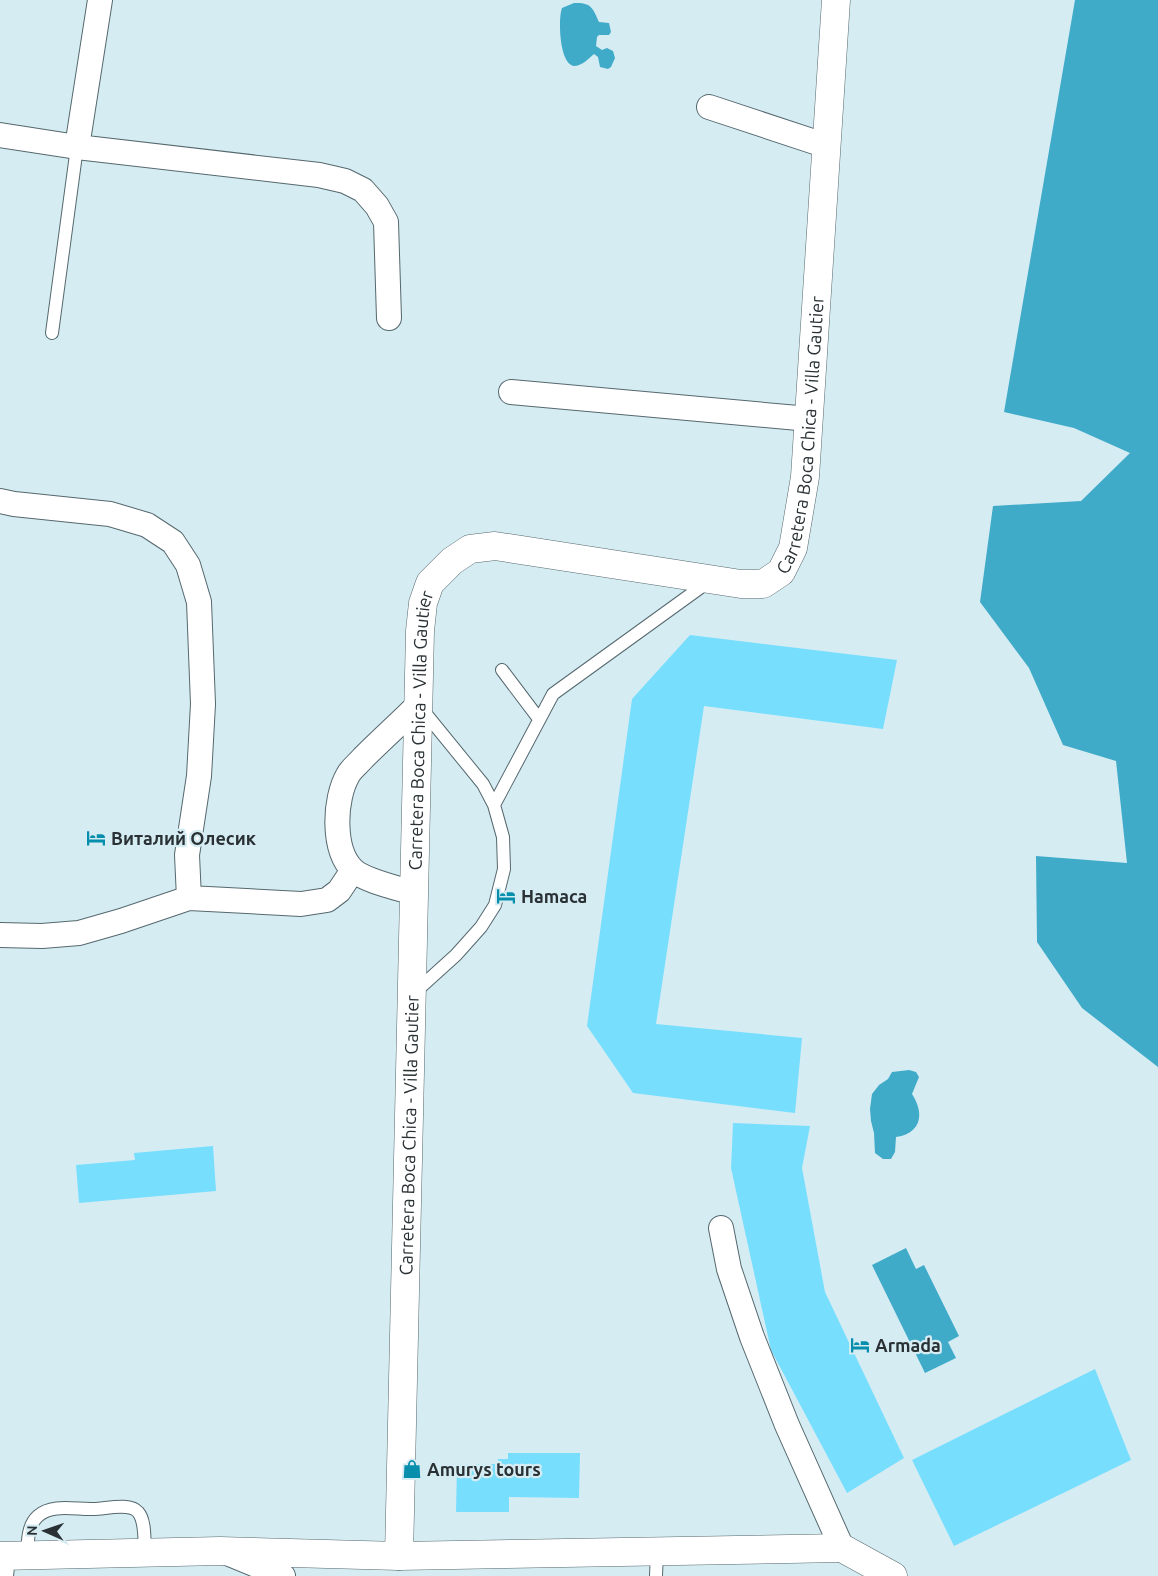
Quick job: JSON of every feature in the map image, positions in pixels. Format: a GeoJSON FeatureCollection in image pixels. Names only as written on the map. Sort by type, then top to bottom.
{"type":"FeatureCollection","features":[{"type":"Feature","properties":{"kind":"main road","name":"Carretera Boca Chica - Villa Gautier"},"geometry":{"type":"LineString","coordinates":[[399,1556],[418,705],[420,632],[423,603],[430,583],[452,561],[470,549],[495,546],[741,584],[763,584],[781,572],[793,548],[806,477],[836,0]]}},
{"type":"Feature","properties":{"kind":"main road"},"geometry":{"type":"LineString","coordinates":[[842,1548],[849,1576]]}},
{"type":"Feature","properties":{"kind":"main road"},"geometry":{"type":"LineString","coordinates":[[8,1561],[145,1552],[220,1551],[657,1564],[842,1548],[893,1576]]}},
{"type":"Feature","properties":{"kind":"street"},"geometry":{"type":"LineString","coordinates":[[78,147],[100,0]]}},
{"type":"Feature","properties":{"kind":"street"},"geometry":{"type":"LineString","coordinates":[[709,107],[827,146]]}},
{"type":"Feature","properties":{"kind":"street"},"geometry":{"type":"LineString","coordinates":[[0,135],[78,147],[319,175],[345,181],[363,190],[377,206],[386,222],[389,318]]}},
{"type":"Feature","properties":{"kind":"street"},"geometry":{"type":"LineString","coordinates":[[511,392],[809,419]]}},
{"type":"Feature","properties":{"kind":"street"},"geometry":{"type":"LineString","coordinates":[[0,500],[14,504],[110,514],[147,525],[173,542],[188,565],[199,602],[204,704],[199,776],[187,855],[189,898]]}},
{"type":"Feature","properties":{"kind":"street"},"geometry":{"type":"LineString","coordinates":[[414,893],[371,880],[353,870],[340,849],[337,824],[340,797],[348,775],[418,705]]}},
{"type":"Feature","properties":{"kind":"street"},"geometry":{"type":"LineString","coordinates":[[0,936],[42,936],[79,933],[189,898],[301,904],[326,900],[339,891],[353,870]]}},
{"type":"Feature","properties":{"kind":"street"},"geometry":{"type":"LineString","coordinates":[[721,1228],[729,1269],[752,1337],[787,1425],[842,1548]]}},
{"type":"Feature","properties":{"kind":"street"},"geometry":{"type":"LineString","coordinates":[[220,1551],[283,1576]]}},
{"type":"Feature","properties":{"kind":"lane"},"geometry":{"type":"LineString","coordinates":[[52,333],[78,147]]}},
{"type":"Feature","properties":{"kind":"lane"},"geometry":{"type":"LineString","coordinates":[[494,805],[553,694],[712,580]]}},
{"type":"Feature","properties":{"kind":"lane"},"geometry":{"type":"LineString","coordinates":[[502,670],[539,719]]}},
{"type":"Feature","properties":{"kind":"lane"},"geometry":{"type":"LineString","coordinates":[[412,994],[456,955],[481,927],[495,905],[504,869],[503,837],[494,805],[483,784],[418,705]]}},
{"type":"Feature","properties":{"kind":"lane"},"geometry":{"type":"LineString","coordinates":[[8,1561],[29,1532],[32,1522],[39,1515],[47,1511],[69,1507],[93,1509],[134,1508],[139,1513],[143,1524],[145,1552]]}},
{"type":"Feature","properties":{"kind":"water"},"geometry":{"type":"Polygon","coordinates":[[[1075,0],[1158,0],[1158,1067],[1082,1008],[1037,942],[1036,856],[1127,863],[1116,761],[1063,745],[1029,668],[980,602],[993,506],[1081,501],[1130,453],[1074,428],[1004,412],[1075,0]]]}},
{"type":"Feature","properties":{"kind":"water"},"geometry":{"type":"Polygon","coordinates":[[[574,3],[588,5],[599,22],[609,23],[611,32],[609,35],[599,35],[596,46],[602,50],[607,48],[613,51],[615,58],[608,69],[600,67],[598,57],[594,54],[577,66],[569,63],[565,58],[560,30],[561,13],[562,8],[574,3]]]}},
{"type":"Feature","properties":{"kind":"water"},"geometry":{"type":"Polygon","coordinates":[[[909,1070],[916,1072],[919,1077],[912,1094],[918,1109],[918,1122],[911,1131],[896,1137],[895,1152],[891,1159],[883,1159],[875,1153],[870,1109],[872,1094],[879,1085],[888,1079],[892,1072],[909,1070]]]}},
{"type":"Feature","properties":{"kind":"water"},"geometry":{"type":"Polygon","coordinates":[[[906,1248],[916,1269],[924,1265],[959,1336],[948,1342],[956,1358],[925,1373],[872,1265],[906,1248]]]}},
{"type":"Feature","properties":{"kind":"building"},"geometry":{"type":"Polygon","coordinates":[[[690,635],[897,660],[883,729],[704,706],[656,1024],[802,1038],[795,1113],[633,1093],[587,1026],[632,699],[690,635]]]}},
{"type":"Feature","properties":{"kind":"building"},"geometry":{"type":"Polygon","coordinates":[[[733,1123],[810,1126],[802,1168],[825,1292],[904,1458],[847,1493],[771,1350],[731,1168],[733,1123]]]}},
{"type":"Feature","properties":{"kind":"building"},"geometry":{"type":"Polygon","coordinates":[[[213,1146],[216,1191],[79,1203],[76,1165],[135,1160],[134,1153],[213,1146]]]}},
{"type":"Feature","properties":{"kind":"building"},"geometry":{"type":"Polygon","coordinates":[[[1095,1369],[1131,1460],[954,1546],[912,1460],[1095,1369]]]}},
{"type":"Feature","properties":{"kind":"building"},"geometry":{"type":"Polygon","coordinates":[[[508,1453],[580,1453],[579,1498],[509,1497],[509,1512],[456,1512],[457,1464],[498,1464],[498,1459],[508,1459],[508,1453]]]}},
{"type":"Feature","properties":{"kind":"place","name":"Виталий Олесик"},"geometry":{"type":"Point","coordinates":[96,838]}},
{"type":"Feature","properties":{"kind":"place","name":"Hamaca"},"geometry":{"type":"Point","coordinates":[506,896]}},
{"type":"Feature","properties":{"kind":"place","name":"Armada"},"geometry":{"type":"Point","coordinates":[860,1345]}},
{"type":"Feature","properties":{"kind":"place","name":"Amurys tours"},"geometry":{"type":"Point","coordinates":[412,1469]}}]}
